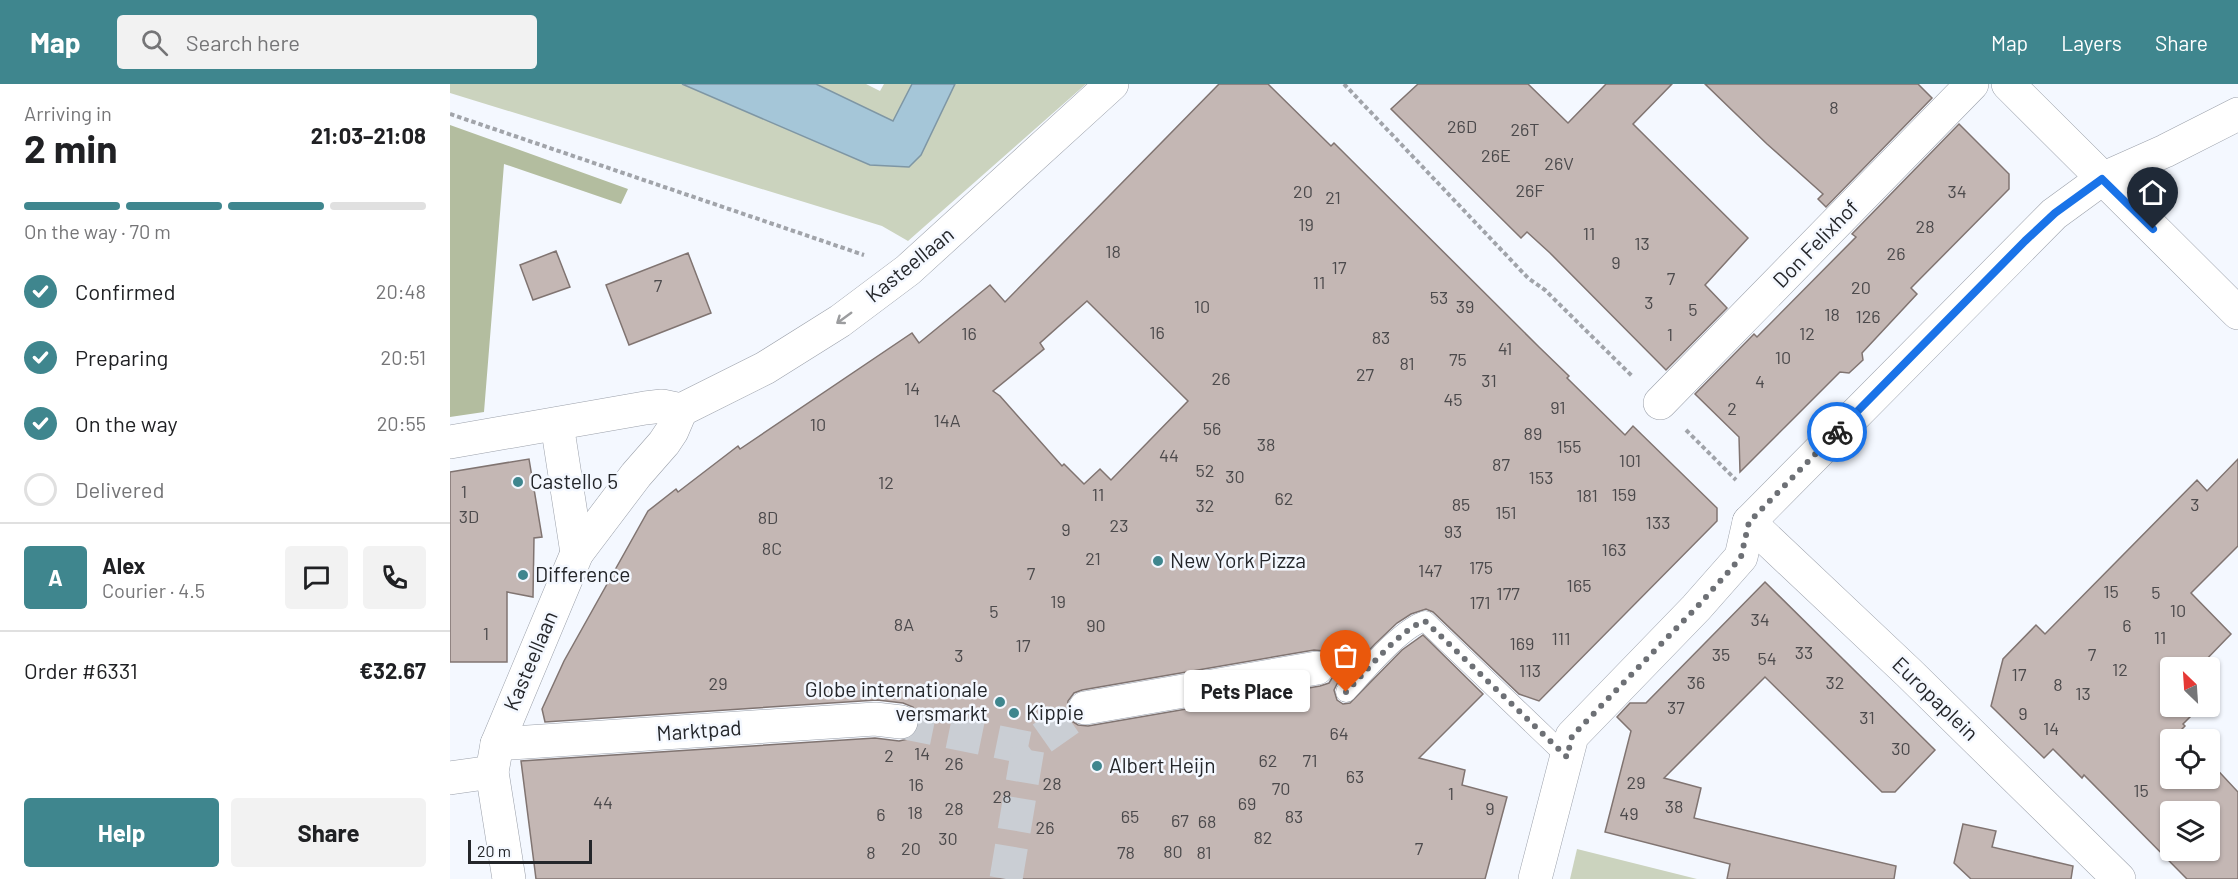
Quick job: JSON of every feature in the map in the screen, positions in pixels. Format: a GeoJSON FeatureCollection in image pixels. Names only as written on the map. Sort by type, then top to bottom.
{"type":"FeatureCollection","features":[{"type":"Feature","properties":{"kind":"street","name":"Kasteellaan"},"geometry":{"type":"LineString","coordinates":[[494,758],[577,553],[636,475],[664,443],[681,410],[734,385],[793,352],[840,321],[908,270],[1112,84]]}},
{"type":"Feature","properties":{"kind":"street","name":"Don Felixhof"},"geometry":{"type":"LineString","coordinates":[[1660,403],[1972,84]]}},
{"type":"Feature","properties":{"kind":"street"},"geometry":{"type":"LineString","coordinates":[[2008,84],[2238,313]]}},
{"type":"Feature","properties":{"kind":"street"},"geometry":{"type":"LineString","coordinates":[[1535,879],[1572,736],[1696,608],[1741,557],[1757,515],[2055,213],[2102,179],[2165,152],[2238,114]]}},
{"type":"Feature","properties":{"kind":"street"},"geometry":{"type":"LineString","coordinates":[[450,442],[645,408],[662,406],[681,410]]}},
{"type":"Feature","properties":{"kind":"street"},"geometry":{"type":"LineString","coordinates":[[556,424],[577,553]]}},
{"type":"Feature","properties":{"kind":"street","name":"Europaplein"},"geometry":{"type":"LineString","coordinates":[[1757,515],[1909,673],[2119,879]]}},
{"type":"Feature","properties":{"kind":"street"},"geometry":{"type":"LineString","coordinates":[[1085,708],[1317,668]]}},
{"type":"Feature","properties":{"kind":"street","name":"Marktpad"},"geometry":{"type":"LineString","coordinates":[[450,778],[494,758],[875,719],[901,722]]}},
{"type":"Feature","properties":{"kind":"street"},"geometry":{"type":"LineString","coordinates":[[494,758],[509,879]]}},
{"type":"Feature","properties":{"kind":"lane"},"geometry":{"type":"LineString","coordinates":[[1346,692],[1404,633],[1416,623],[1425,621],[1564,768]]}},
{"type":"Feature","properties":{"kind":"path"},"geometry":{"type":"LineString","coordinates":[[1344,84],[1527,278],[1545,290],[1660,403],[1757,515]]}},
{"type":"Feature","properties":{"kind":"path"},"geometry":{"type":"LineString","coordinates":[[450,114],[908,270]]}},
{"type":"Feature","properties":{"kind":"green space"},"geometry":{"type":"Polygon","coordinates":[[[450,84],[682,84],[870,165],[921,155],[955,84],[1086,84],[908,241],[882,226],[450,93],[450,84]]]}},
{"type":"Feature","properties":{"kind":"green space"},"geometry":{"type":"Polygon","coordinates":[[[816,84],[866,84],[880,91],[884,84],[912,84],[893,122],[816,84]]]}},
{"type":"Feature","properties":{"kind":"green space"},"geometry":{"type":"Polygon","coordinates":[[[450,125],[628,189],[621,204],[504,164],[484,412],[450,417],[450,125]]]}},
{"type":"Feature","properties":{"kind":"green space"},"geometry":{"type":"Polygon","coordinates":[[[1577,849],[1697,879],[1570,879],[1577,849]]]}},
{"type":"Feature","properties":{"kind":"water"},"geometry":{"type":"Polygon","coordinates":[[[682,84],[816,84],[893,121],[912,84],[955,84],[921,155],[909,167],[870,165],[682,84]]]}},
{"type":"Feature","properties":{"kind":"building"},"geometry":{"type":"Polygon","coordinates":[[[1219,84],[1268,84],[1331,146],[1334,143],[1569,376],[1567,378],[1625,435],[1633,426],[1717,508],[1717,521],[1539,701],[1519,694],[1433,612],[1426,609],[1411,614],[1397,623],[1337,684],[1334,690],[1337,700],[1343,704],[1350,703],[1402,650],[1423,635],[1483,694],[1419,758],[1465,770],[1462,785],[1507,797],[1485,879],[536,879],[521,761],[875,738],[899,741],[916,734],[920,724],[918,714],[913,707],[903,703],[877,700],[545,722],[542,709],[564,661],[648,511],[676,489],[678,492],[738,446],[740,449],[912,333],[919,343],[990,285],[1005,302],[1219,84]],[[1087,301],[1040,343],[1044,349],[993,391],[1062,466],[1064,464],[1084,484],[1100,469],[1111,480],[1188,401],[1087,301]],[[1314,650],[1082,690],[1074,693],[1068,701],[1067,712],[1070,720],[1078,725],[1088,726],[1320,686],[1329,683],[1334,675],[1335,664],[1332,657],[1324,651],[1314,650]]]}},
{"type":"Feature","properties":{"kind":"building"},"geometry":{"type":"Polygon","coordinates":[[[1418,84],[1528,84],[1568,123],[1606,84],[1672,84],[1633,124],[1748,238],[1705,285],[1727,308],[1666,370],[1550,253],[1527,232],[1521,238],[1391,109],[1418,84]]]}},
{"type":"Feature","properties":{"kind":"building"},"geometry":{"type":"Polygon","coordinates":[[[1705,84],[1918,84],[1932,98],[1826,207],[1818,199],[1823,194],[1705,84]]]}},
{"type":"Feature","properties":{"kind":"building"},"geometry":{"type":"Polygon","coordinates":[[[1959,124],[2009,174],[2009,189],[1911,288],[1917,294],[1862,353],[1863,360],[1849,373],[1840,372],[1740,472],[1739,437],[1695,394],[1754,334],[1757,337],[1856,237],[1852,234],[1959,124]]]}},
{"type":"Feature","properties":{"kind":"building"},"geometry":{"type":"Polygon","coordinates":[[[556,251],[570,287],[533,300],[520,265],[556,251]]]}},
{"type":"Feature","properties":{"kind":"building"},"geometry":{"type":"Polygon","coordinates":[[[688,253],[711,313],[629,345],[606,285],[688,253]]]}},
{"type":"Feature","properties":{"kind":"building"},"geometry":{"type":"Polygon","coordinates":[[[529,459],[542,537],[534,538],[533,597],[507,592],[507,662],[450,662],[450,472],[529,459]]]}},
{"type":"Feature","properties":{"kind":"building"},"geometry":{"type":"Polygon","coordinates":[[[2238,459],[2238,546],[2191,593],[2231,634],[2209,657],[2160,657],[2160,717],[2190,717],[2183,724],[2185,726],[2182,729],[2160,729],[2160,789],[2220,789],[2220,773],[2238,792],[2238,879],[2187,879],[2169,861],[2220,861],[2220,801],[2160,801],[2160,852],[2084,775],[2082,778],[2053,749],[2044,758],[1991,706],[2003,659],[2036,625],[2045,634],[2197,480],[2207,491],[2238,459]]]}},
{"type":"Feature","properties":{"kind":"building"},"geometry":{"type":"Polygon","coordinates":[[[1765,582],[1935,750],[1895,792],[1882,792],[1765,677],[1664,778],[1701,788],[1694,818],[1896,866],[1894,879],[1727,879],[1730,864],[1605,832],[1631,731],[1617,717],[1630,703],[1646,703],[1765,582]]]}},
{"type":"Feature","properties":{"kind":"building"},"geometry":{"type":"Polygon","coordinates":[[[1963,824],[1996,831],[1992,847],[2073,866],[2071,879],[1971,879],[1954,863],[1963,824]]]}},
{"type":"Feature","properties":{"kind":"tunnel"},"geometry":{"type":"LineString","coordinates":[[901,722],[1028,748],[1085,708]]}},
{"type":"Feature","properties":{"kind":"tunnel"},"geometry":{"type":"LineString","coordinates":[[1006,879],[1028,748]]}},
{"type":"Feature","properties":{"kind":"way so far"},"geometry":{"type":"LineString","coordinates":[[1346,692],[1404,633],[1416,623],[1425,621],[1567,757],[1572,736],[1696,608],[1741,557],[1749,522],[1837,432]]}},
{"type":"Feature","properties":{"kind":"place","name":"Castello 5"},"geometry":{"type":"Point","coordinates":[518,482]}},
{"type":"Feature","properties":{"kind":"place","name":"New York Pizza"},"geometry":{"type":"Point","coordinates":[1158,561]}},
{"type":"Feature","properties":{"kind":"place","name":"Difference"},"geometry":{"type":"Point","coordinates":[523,575]}},
{"type":"Feature","properties":{"kind":"place","name":"Pets Place"},"geometry":{"type":"Point","coordinates":[1346,692]}},
{"type":"Feature","properties":{"kind":"place","name":"Globe internationale versmarkt"},"geometry":{"type":"Point","coordinates":[1000,702]}},
{"type":"Feature","properties":{"kind":"place","name":"Kippie"},"geometry":{"type":"Point","coordinates":[1014,713]}},
{"type":"Feature","properties":{"kind":"place","name":"Albert Heijn"},"geometry":{"type":"Point","coordinates":[1097,766]}},
{"type":"Feature","properties":{"kind":"route"},"geometry":{"type":"LineString","coordinates":[[1837,432],[2025,241],[2055,213],[2102,179],[2153,229]]}}]}
